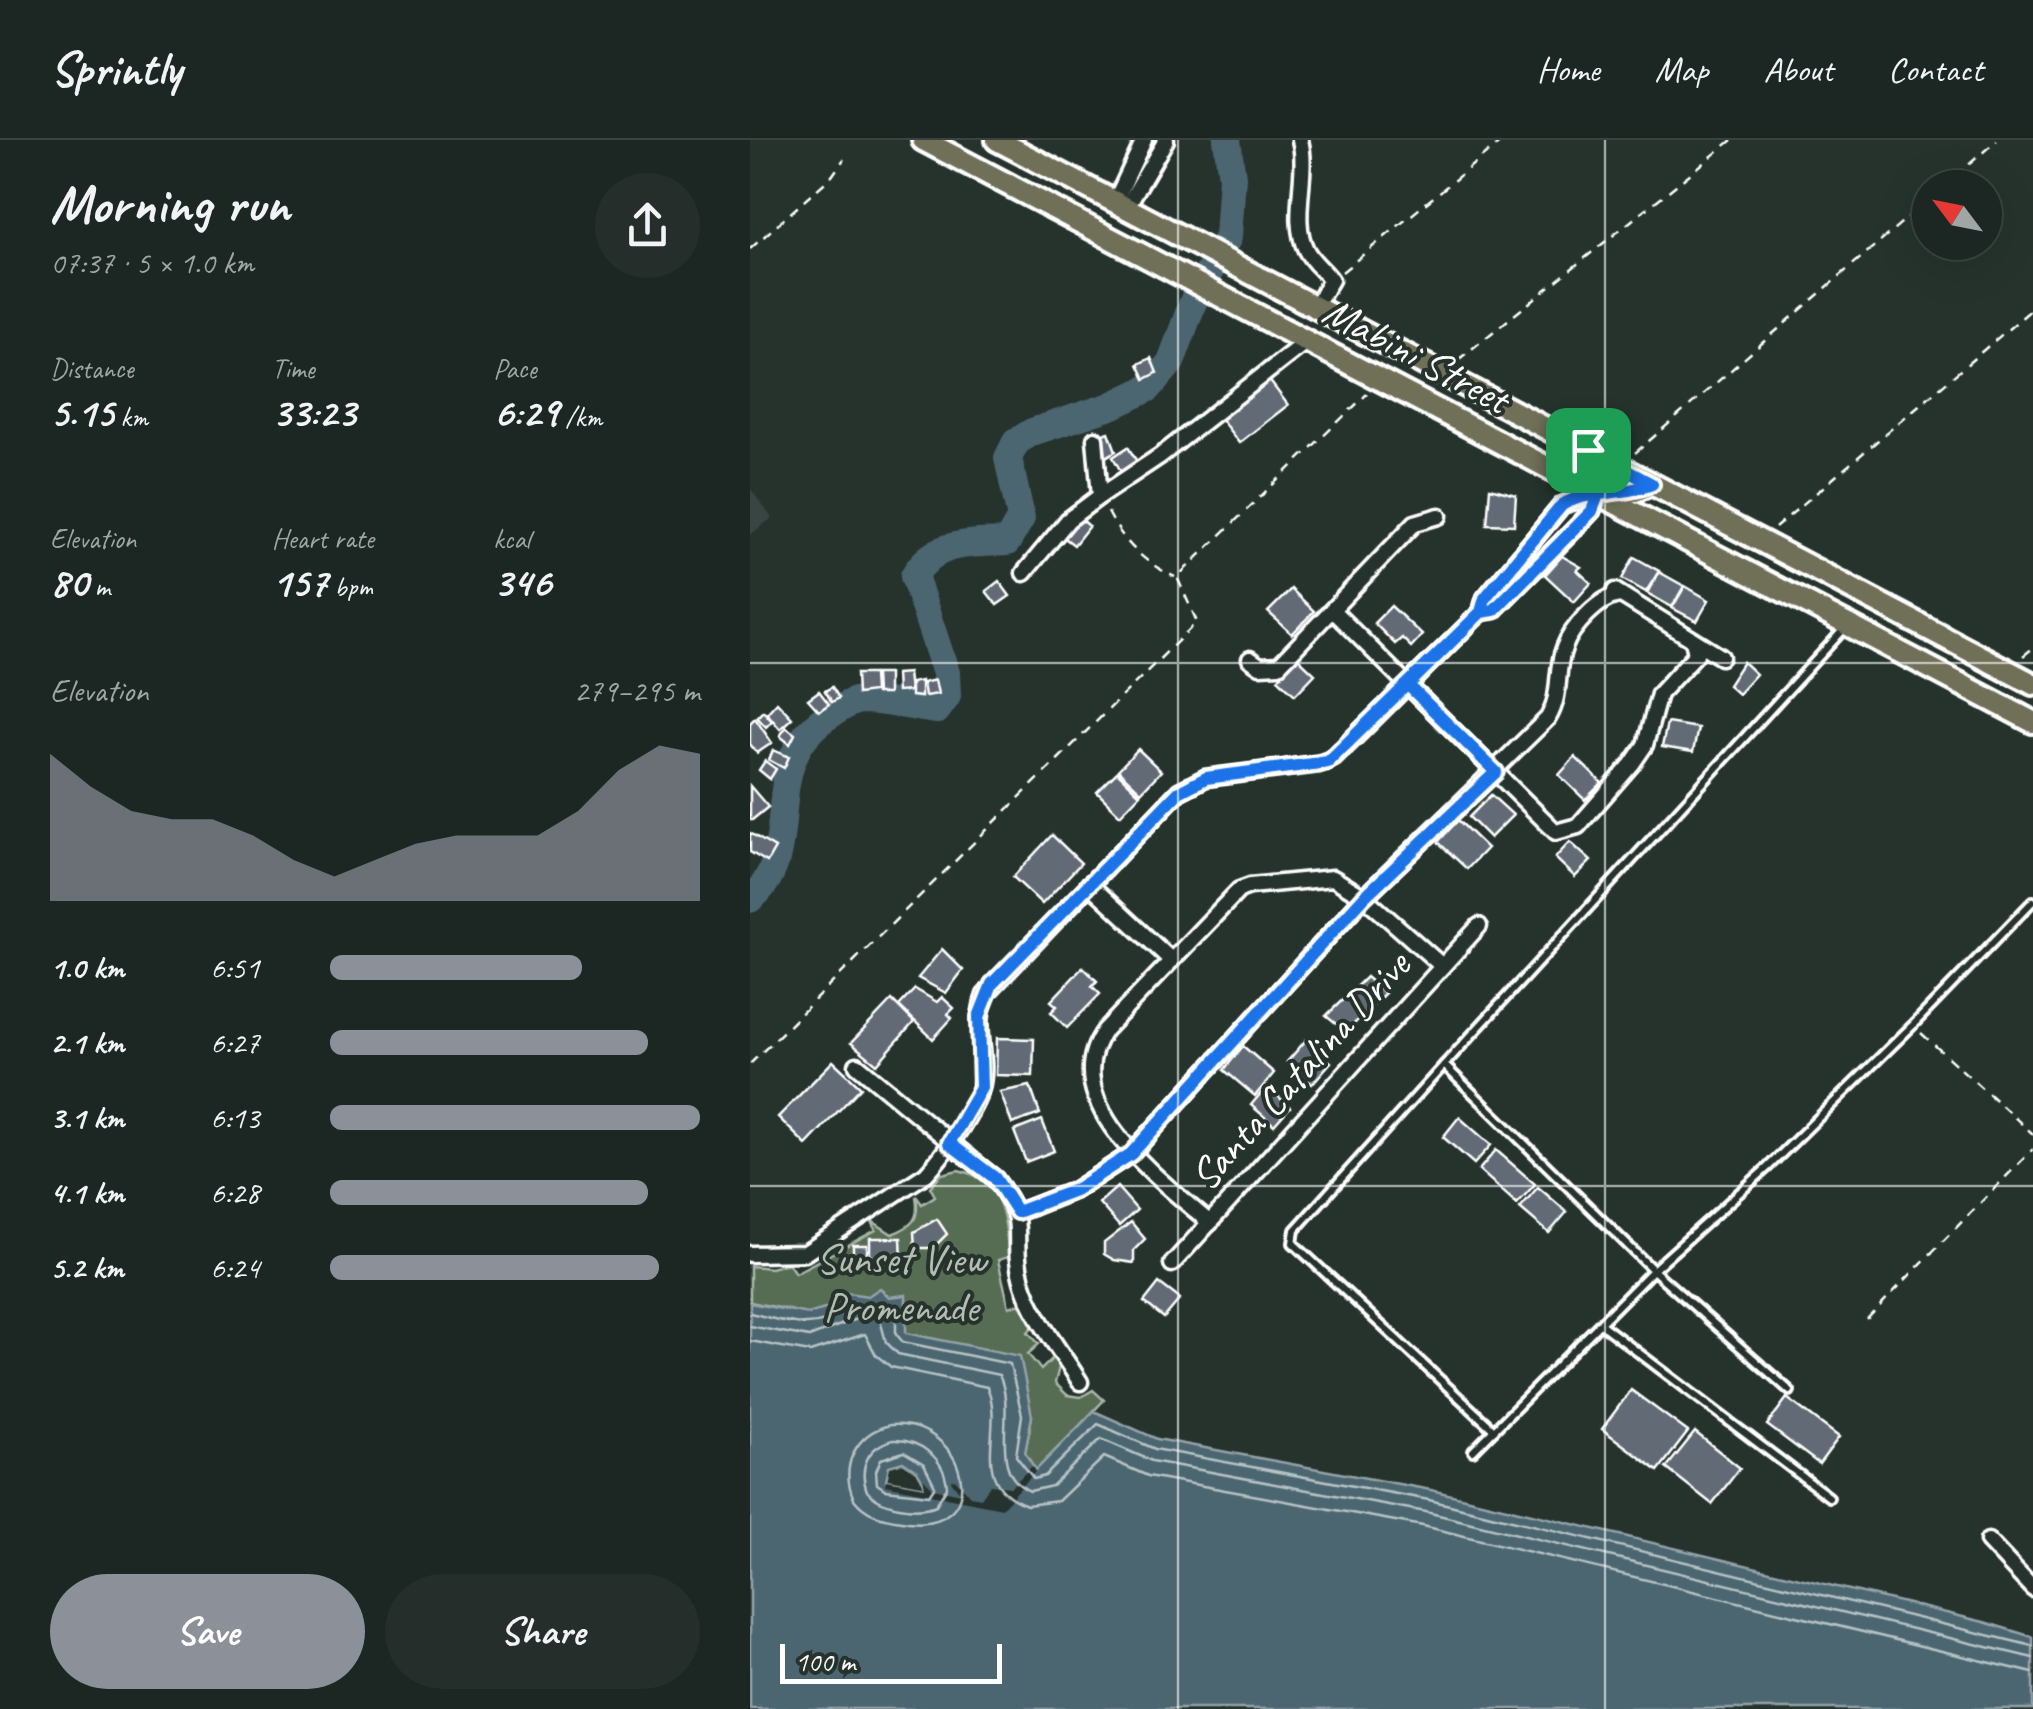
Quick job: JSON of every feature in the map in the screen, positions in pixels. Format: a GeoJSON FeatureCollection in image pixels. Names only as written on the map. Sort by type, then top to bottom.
{"type":"FeatureCollection","features":[{"type":"Feature","properties":{"kind":"main road","name":"Mabini Street"},"geometry":{"type":"LineString","coordinates":[[923,140],[2033,722]]}},
{"type":"Feature","properties":{"kind":"main road","name":"Mabini Street"},"geometry":{"type":"LineString","coordinates":[[997,140],[2033,684]]}},
{"type":"Feature","properties":{"kind":"main road"},"geometry":{"type":"LineString","coordinates":[[1588,450],[1598,495],[1634,491],[1652,484]]}},
{"type":"Feature","properties":{"kind":"street"},"geometry":{"type":"LineString","coordinates":[[1120,205],[1144,140]]}},
{"type":"Feature","properties":{"kind":"street"},"geometry":{"type":"LineString","coordinates":[[1120,205],[1166,140]]}},
{"type":"Feature","properties":{"kind":"street"},"geometry":{"type":"LineString","coordinates":[[1300,140],[1304,155],[1301,236],[1307,251],[1331,280],[1315,308]]}},
{"type":"Feature","properties":{"kind":"street"},"geometry":{"type":"LineString","coordinates":[[1024,573],[1068,520],[1160,456],[1308,340]]}},
{"type":"Feature","properties":{"kind":"street"},"geometry":{"type":"LineString","coordinates":[[1095,438],[1100,496]]}},
{"type":"Feature","properties":{"kind":"street"},"geometry":{"type":"LineString","coordinates":[[750,1254],[805,1253],[926,1174],[981,1088],[979,1017],[985,995],[1167,802],[1192,782],[1328,762],[1481,612],[1485,598],[1562,505],[1573,498],[1598,495],[1592,511],[1494,610],[1481,612]]}},
{"type":"Feature","properties":{"kind":"street"},"geometry":{"type":"LineString","coordinates":[[1250,659],[1260,666],[1279,665],[1334,612],[1415,523],[1438,516]]}},
{"type":"Feature","properties":{"kind":"street"},"geometry":{"type":"LineString","coordinates":[[1540,532],[1556,548]]}},
{"type":"Feature","properties":{"kind":"street"},"geometry":{"type":"LineString","coordinates":[[1017,1212],[1075,1190],[1131,1154],[1364,897],[1496,772],[1554,709],[1565,643],[1614,591],[1720,657]]}},
{"type":"Feature","properties":{"kind":"street"},"geometry":{"type":"LineString","coordinates":[[1334,612],[1556,832],[1578,826],[1632,764],[1645,745],[1660,694],[1696,654],[1693,640]]}},
{"type":"Feature","properties":{"kind":"street"},"geometry":{"type":"LineString","coordinates":[[1210,1222],[1131,1154],[1113,1133],[1091,1074],[1092,1059],[1105,1030],[1239,890],[1250,886],[1325,877],[1364,897],[1442,966]]}},
{"type":"Feature","properties":{"kind":"street"},"geometry":{"type":"LineString","coordinates":[[1089,884],[1171,960]]}},
{"type":"Feature","properties":{"kind":"street","name":"Santa Catalina Drive"},"geometry":{"type":"LineString","coordinates":[[1172,1264],[1479,926]]}},
{"type":"Feature","properties":{"kind":"street"},"geometry":{"type":"LineString","coordinates":[[857,1065],[995,1178],[1017,1212],[1022,1284],[1080,1382]]}},
{"type":"Feature","properties":{"kind":"street"},"geometry":{"type":"LineString","coordinates":[[1988,1542],[2033,1589]]}},
{"type":"Feature","properties":{"kind":"lane"},"geometry":{"type":"LineString","coordinates":[[1494,1430],[1293,1243],[1295,1230],[1846,627]]}},
{"type":"Feature","properties":{"kind":"lane"},"geometry":{"type":"LineString","coordinates":[[1473,1451],[1653,1270],[1768,1167],[1912,1026],[2033,901]]}},
{"type":"Feature","properties":{"kind":"lane"},"geometry":{"type":"LineString","coordinates":[[1444,1065],[1653,1270],[1790,1390]]}},
{"type":"Feature","properties":{"kind":"lane"},"geometry":{"type":"LineString","coordinates":[[1602,1325],[1829,1497]]}},
{"type":"Feature","properties":{"kind":"path"},"geometry":{"type":"LineString","coordinates":[[1331,280],[1504,140]]}},
{"type":"Feature","properties":{"kind":"path"},"geometry":{"type":"LineString","coordinates":[[1441,373],[1732,140]]}},
{"type":"Feature","properties":{"kind":"path"},"geometry":{"type":"LineString","coordinates":[[1963,170],[1997,140]]}},
{"type":"Feature","properties":{"kind":"path"},"geometry":{"type":"LineString","coordinates":[[750,249],[832,176],[844,158]]}},
{"type":"Feature","properties":{"kind":"path"},"geometry":{"type":"LineString","coordinates":[[1619,467],[1912,214]]}},
{"type":"Feature","properties":{"kind":"path"},"geometry":{"type":"LineString","coordinates":[[1760,541],[2033,308]]}},
{"type":"Feature","properties":{"kind":"path"},"geometry":{"type":"LineString","coordinates":[[1177,577],[1382,380]]}},
{"type":"Feature","properties":{"kind":"path"},"geometry":{"type":"LineString","coordinates":[[750,1064],[1197,622],[1177,577],[1149,566],[1117,530],[1100,496]]}},
{"type":"Feature","properties":{"kind":"path"},"geometry":{"type":"LineString","coordinates":[[1912,1026],[2033,1134]]}},
{"type":"Feature","properties":{"kind":"path"},"geometry":{"type":"LineString","coordinates":[[1867,1319],[2033,1149]]}},
{"type":"Feature","properties":{"kind":"shaded area"},"geometry":{"type":"Polygon","coordinates":[[[750,488],[772,518],[750,535],[750,488]]]}},
{"type":"Feature","properties":{"kind":"green space","name":"Sunset View Promenade"},"geometry":{"type":"Polygon","coordinates":[[[958,1170],[984,1182],[999,1203],[1008,1257],[998,1260],[1009,1307],[1019,1304],[1034,1325],[1028,1332],[1039,1344],[1028,1354],[1041,1370],[1057,1354],[1061,1359],[1055,1383],[1067,1395],[1081,1397],[1093,1390],[1104,1400],[1036,1471],[1025,1453],[1032,1416],[790,1310],[750,1302],[750,1266],[771,1268],[788,1263],[795,1273],[876,1230],[872,1221],[892,1234],[899,1231],[916,1216],[916,1196],[922,1204],[935,1196],[930,1187],[942,1174],[958,1170]]]}},
{"type":"Feature","properties":{"kind":"water"},"geometry":{"type":"Polygon","coordinates":[[[880,1288],[889,1297],[906,1295],[906,1333],[1020,1356],[1032,1416],[1025,1453],[1036,1470],[1094,1411],[1157,1439],[1431,1490],[1984,1622],[2033,1637],[2033,1709],[750,1709],[750,1303],[808,1314],[838,1305],[846,1322],[840,1292],[868,1296],[880,1288]],[[903,1462],[889,1466],[886,1480],[926,1487],[917,1471],[903,1462]]]}},
{"type":"Feature","properties":{"kind":"pier"},"geometry":{"type":"Polygon","coordinates":[[[1032,1466],[1036,1471],[1002,1508],[885,1485],[886,1480],[925,1487],[923,1478],[933,1488],[961,1494],[951,1481],[955,1479],[970,1496],[981,1498],[990,1485],[1011,1487],[1032,1466]]]}},
{"type":"Feature","properties":{"kind":"building"},"geometry":{"type":"Polygon","coordinates":[[[1151,358],[1157,373],[1145,379],[1138,364],[1151,358]]]}},
{"type":"Feature","properties":{"kind":"building"},"geometry":{"type":"Polygon","coordinates":[[[1266,376],[1288,405],[1239,443],[1217,414],[1266,376]]]}},
{"type":"Feature","properties":{"kind":"building"},"geometry":{"type":"Polygon","coordinates":[[[1109,432],[1116,451],[1106,457],[1097,436],[1109,432]]]}},
{"type":"Feature","properties":{"kind":"building"},"geometry":{"type":"Polygon","coordinates":[[[1128,447],[1139,465],[1124,477],[1113,457],[1128,447]]]}},
{"type":"Feature","properties":{"kind":"building"},"geometry":{"type":"Polygon","coordinates":[[[1490,488],[1516,495],[1514,525],[1487,524],[1490,488]]]}},
{"type":"Feature","properties":{"kind":"building"},"geometry":{"type":"Polygon","coordinates":[[[1078,516],[1089,526],[1074,545],[1062,536],[1078,516]]]}},
{"type":"Feature","properties":{"kind":"building"},"geometry":{"type":"Polygon","coordinates":[[[1562,556],[1581,567],[1577,570],[1591,583],[1574,602],[1545,575],[1562,556]]]}},
{"type":"Feature","properties":{"kind":"building"},"geometry":{"type":"Polygon","coordinates":[[[1634,557],[1659,571],[1646,592],[1622,579],[1634,557]]]}},
{"type":"Feature","properties":{"kind":"building"},"geometry":{"type":"Polygon","coordinates":[[[1659,572],[1684,586],[1672,607],[1647,593],[1659,572]]]}},
{"type":"Feature","properties":{"kind":"building"},"geometry":{"type":"Polygon","coordinates":[[[999,581],[1010,596],[997,605],[986,591],[999,581]]]}},
{"type":"Feature","properties":{"kind":"building"},"geometry":{"type":"Polygon","coordinates":[[[1685,586],[1709,600],[1697,621],[1672,608],[1685,586]]]}},
{"type":"Feature","properties":{"kind":"building"},"geometry":{"type":"Polygon","coordinates":[[[1291,589],[1314,611],[1292,634],[1268,612],[1291,589]]]}},
{"type":"Feature","properties":{"kind":"building"},"geometry":{"type":"Polygon","coordinates":[[[1391,606],[1422,635],[1411,647],[1402,638],[1395,644],[1374,623],[1391,606]]]}},
{"type":"Feature","properties":{"kind":"building"},"geometry":{"type":"Polygon","coordinates":[[[1298,658],[1315,674],[1295,695],[1278,679],[1298,658]]]}},
{"type":"Feature","properties":{"kind":"building"},"geometry":{"type":"Polygon","coordinates":[[[1743,662],[1756,674],[1738,694],[1728,685],[1743,662]]]}},
{"type":"Feature","properties":{"kind":"building"},"geometry":{"type":"Polygon","coordinates":[[[908,673],[910,691],[897,692],[896,674],[908,673]]]}},
{"type":"Feature","properties":{"kind":"building"},"geometry":{"type":"Polygon","coordinates":[[[856,674],[873,674],[874,692],[857,694],[856,674]]]}},
{"type":"Feature","properties":{"kind":"building"},"geometry":{"type":"Polygon","coordinates":[[[875,674],[888,674],[888,694],[876,694],[875,674]]]}},
{"type":"Feature","properties":{"kind":"building"},"geometry":{"type":"Polygon","coordinates":[[[935,680],[938,694],[925,696],[923,683],[935,680]]]}},
{"type":"Feature","properties":{"kind":"building"},"geometry":{"type":"Polygon","coordinates":[[[921,681],[921,697],[911,696],[911,683],[921,681]]]}},
{"type":"Feature","properties":{"kind":"building"},"geometry":{"type":"Polygon","coordinates":[[[832,687],[839,698],[832,702],[825,691],[832,687]]]}},
{"type":"Feature","properties":{"kind":"building"},"geometry":{"type":"Polygon","coordinates":[[[819,691],[829,704],[819,711],[808,699],[819,691]]]}},
{"type":"Feature","properties":{"kind":"building"},"geometry":{"type":"Polygon","coordinates":[[[777,702],[792,718],[780,729],[767,713],[777,702]]]}},
{"type":"Feature","properties":{"kind":"building"},"geometry":{"type":"Polygon","coordinates":[[[763,711],[772,721],[766,727],[757,717],[763,711]]]}},
{"type":"Feature","properties":{"kind":"building"},"geometry":{"type":"Polygon","coordinates":[[[755,718],[772,743],[757,753],[750,744],[750,723],[755,718]]]}},
{"type":"Feature","properties":{"kind":"building"},"geometry":{"type":"Polygon","coordinates":[[[1667,723],[1698,728],[1693,752],[1662,747],[1667,723]]]}},
{"type":"Feature","properties":{"kind":"building"},"geometry":{"type":"Polygon","coordinates":[[[786,727],[795,734],[790,744],[780,736],[786,727]]]}},
{"type":"Feature","properties":{"kind":"building"},"geometry":{"type":"Polygon","coordinates":[[[1138,749],[1161,771],[1141,792],[1118,770],[1138,749]]]}},
{"type":"Feature","properties":{"kind":"building"},"geometry":{"type":"Polygon","coordinates":[[[773,750],[789,757],[784,768],[769,760],[773,750]]]}},
{"type":"Feature","properties":{"kind":"building"},"geometry":{"type":"Polygon","coordinates":[[[1575,757],[1602,783],[1585,800],[1559,775],[1575,757]]]}},
{"type":"Feature","properties":{"kind":"building"},"geometry":{"type":"Polygon","coordinates":[[[765,761],[776,769],[770,779],[759,770],[765,761]]]}},
{"type":"Feature","properties":{"kind":"building"},"geometry":{"type":"Polygon","coordinates":[[[1117,772],[1140,794],[1120,815],[1097,792],[1117,772]]]}},
{"type":"Feature","properties":{"kind":"building"},"geometry":{"type":"Polygon","coordinates":[[[750,786],[768,807],[752,820],[750,818],[750,786]]]}},
{"type":"Feature","properties":{"kind":"building"},"geometry":{"type":"Polygon","coordinates":[[[1491,795],[1513,815],[1490,838],[1469,817],[1491,795]]]}},
{"type":"Feature","properties":{"kind":"building"},"geometry":{"type":"Polygon","coordinates":[[[1458,820],[1487,848],[1467,869],[1438,842],[1458,820]]]}},
{"type":"Feature","properties":{"kind":"building"},"geometry":{"type":"Polygon","coordinates":[[[750,833],[775,848],[767,862],[750,852],[750,833]]]}},
{"type":"Feature","properties":{"kind":"building"},"geometry":{"type":"Polygon","coordinates":[[[1052,835],[1081,863],[1042,904],[1013,877],[1052,835]]]}},
{"type":"Feature","properties":{"kind":"building"},"geometry":{"type":"Polygon","coordinates":[[[1570,842],[1591,861],[1575,877],[1555,858],[1570,842]]]}},
{"type":"Feature","properties":{"kind":"building"},"geometry":{"type":"Polygon","coordinates":[[[942,949],[963,970],[946,993],[918,978],[942,949]]]}},
{"type":"Feature","properties":{"kind":"building"},"geometry":{"type":"Polygon","coordinates":[[[1083,967],[1097,981],[1092,986],[1100,994],[1067,1028],[1051,1012],[1057,1006],[1051,1001],[1083,967]]]}},
{"type":"Feature","properties":{"kind":"building"},"geometry":{"type":"Polygon","coordinates":[[[1366,977],[1385,993],[1346,1032],[1326,1016],[1366,977]]]}},
{"type":"Feature","properties":{"kind":"building"},"geometry":{"type":"Polygon","coordinates":[[[915,989],[937,1002],[942,997],[954,1008],[948,1014],[952,1018],[933,1039],[899,1006],[915,989]]]}},
{"type":"Feature","properties":{"kind":"building"},"geometry":{"type":"Polygon","coordinates":[[[892,1000],[914,1022],[877,1064],[851,1043],[892,1000]]]}},
{"type":"Feature","properties":{"kind":"building"},"geometry":{"type":"Polygon","coordinates":[[[997,1038],[1034,1039],[1033,1076],[996,1075],[997,1038]]]}},
{"type":"Feature","properties":{"kind":"building"},"geometry":{"type":"Polygon","coordinates":[[[1306,1040],[1331,1062],[1312,1084],[1287,1062],[1306,1040]]]}},
{"type":"Feature","properties":{"kind":"building"},"geometry":{"type":"Polygon","coordinates":[[[1243,1046],[1274,1073],[1255,1096],[1224,1070],[1243,1046]]]}},
{"type":"Feature","properties":{"kind":"building"},"geometry":{"type":"Polygon","coordinates":[[[833,1061],[861,1087],[806,1145],[778,1117],[833,1061]]]}},
{"type":"Feature","properties":{"kind":"building"},"geometry":{"type":"Polygon","coordinates":[[[1030,1086],[1040,1114],[1012,1124],[1000,1092],[1030,1086]]]}},
{"type":"Feature","properties":{"kind":"building"},"geometry":{"type":"Polygon","coordinates":[[[1267,1086],[1290,1107],[1274,1125],[1251,1105],[1267,1086]]]}},
{"type":"Feature","properties":{"kind":"building"},"geometry":{"type":"Polygon","coordinates":[[[1459,1117],[1491,1145],[1474,1164],[1443,1137],[1459,1117]]]}},
{"type":"Feature","properties":{"kind":"building"},"geometry":{"type":"Polygon","coordinates":[[[1042,1120],[1054,1151],[1026,1162],[1014,1131],[1042,1120]]]}},
{"type":"Feature","properties":{"kind":"building"},"geometry":{"type":"Polygon","coordinates":[[[1496,1150],[1535,1184],[1517,1204],[1479,1170],[1496,1150]]]}},
{"type":"Feature","properties":{"kind":"building"},"geometry":{"type":"Polygon","coordinates":[[[1117,1187],[1137,1210],[1119,1226],[1099,1203],[1117,1187]]]}},
{"type":"Feature","properties":{"kind":"building"},"geometry":{"type":"Polygon","coordinates":[[[1538,1187],[1567,1212],[1549,1233],[1520,1208],[1538,1187]]]}},
{"type":"Feature","properties":{"kind":"building"},"geometry":{"type":"Polygon","coordinates":[[[937,1219],[947,1234],[933,1248],[915,1248],[914,1232],[937,1219]]]}},
{"type":"Feature","properties":{"kind":"building"},"geometry":{"type":"Polygon","coordinates":[[[1131,1222],[1145,1239],[1134,1250],[1134,1263],[1104,1254],[1104,1243],[1131,1222]]]}},
{"type":"Feature","properties":{"kind":"building"},"geometry":{"type":"Polygon","coordinates":[[[870,1238],[901,1238],[902,1261],[870,1261],[870,1238]]]}},
{"type":"Feature","properties":{"kind":"building"},"geometry":{"type":"Polygon","coordinates":[[[853,1245],[867,1245],[867,1259],[853,1259],[853,1245]]]}},
{"type":"Feature","properties":{"kind":"building"},"geometry":{"type":"Polygon","coordinates":[[[1159,1283],[1180,1299],[1164,1318],[1144,1302],[1159,1283]]]}},
{"type":"Feature","properties":{"kind":"building"},"geometry":{"type":"Polygon","coordinates":[[[1631,1390],[1688,1432],[1658,1471],[1602,1429],[1631,1390]]]}},
{"type":"Feature","properties":{"kind":"building"},"geometry":{"type":"Polygon","coordinates":[[[1787,1398],[1839,1437],[1819,1464],[1767,1425],[1787,1398]]]}},
{"type":"Feature","properties":{"kind":"building"},"geometry":{"type":"Polygon","coordinates":[[[1695,1432],[1740,1468],[1712,1504],[1666,1468],[1695,1432]]]}},
{"type":"Feature","properties":{"kind":"waterway"},"geometry":{"type":"LineString","coordinates":[[750,899],[767,880],[776,857],[787,780],[794,755],[809,732],[857,701],[937,710],[947,696],[946,673],[914,576],[922,564],[943,550],[966,544],[1007,542],[1021,518],[1008,458],[1016,442],[1032,432],[1111,406],[1149,388],[1171,362],[1193,302],[1228,237],[1232,177],[1227,140]]}},
{"type":"Feature","properties":{"kind":"route"},"geometry":{"type":"LineString","coordinates":[[1588,450],[1598,495],[1592,511],[1494,610],[1481,612],[1408,685],[1342,751],[1320,764],[1192,782],[1167,802],[992,984],[979,1017],[981,1088],[949,1143],[995,1178],[1017,1212],[1075,1190],[1131,1154],[1364,897],[1496,772],[1408,685],[1481,612],[1485,598],[1562,505],[1573,498],[1598,495],[1622,493],[1634,491],[1652,484],[1588,450]]}}]}
